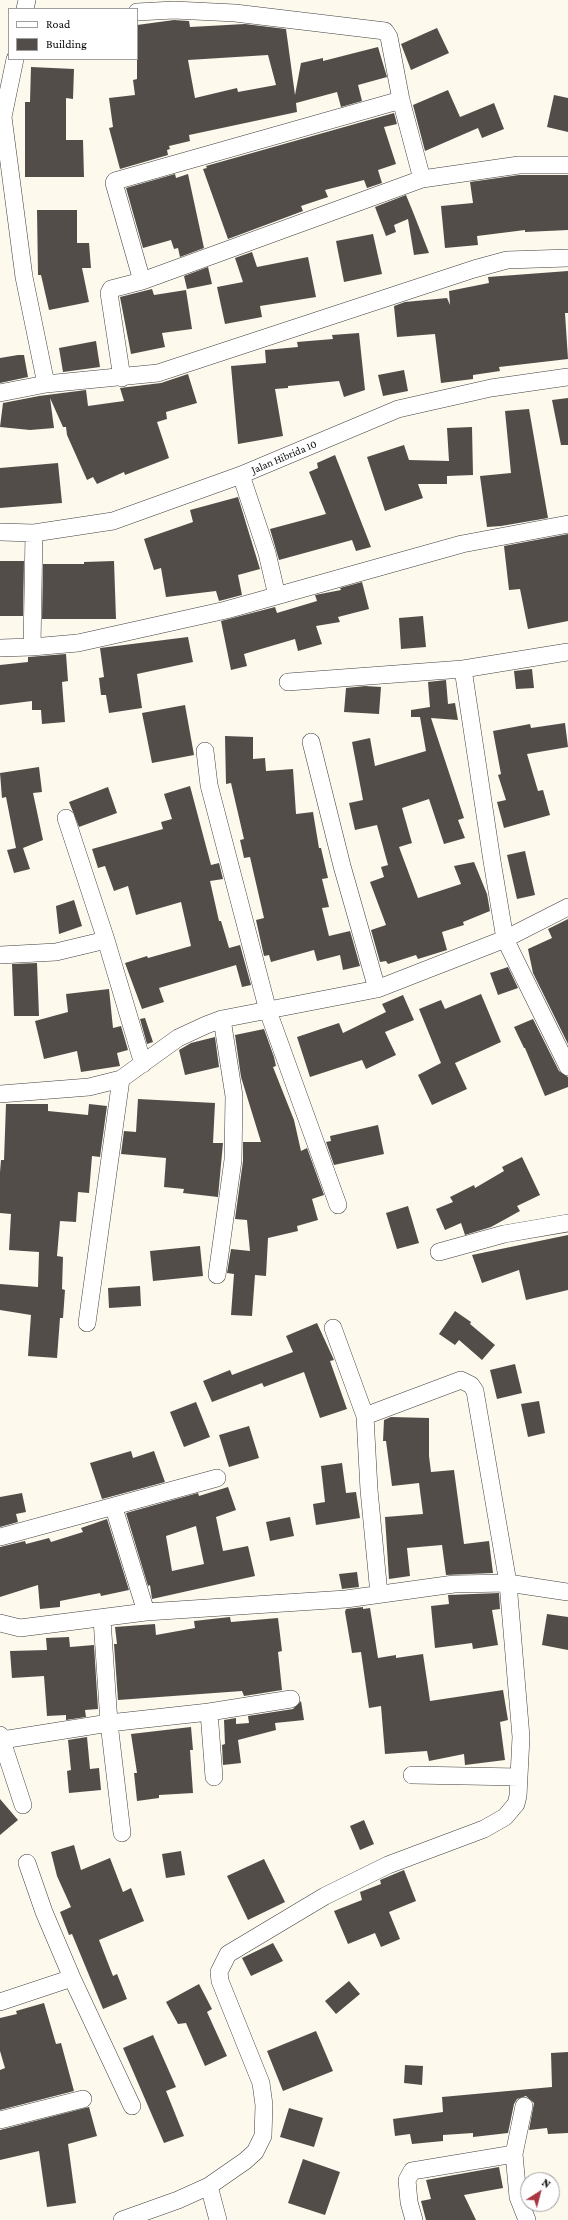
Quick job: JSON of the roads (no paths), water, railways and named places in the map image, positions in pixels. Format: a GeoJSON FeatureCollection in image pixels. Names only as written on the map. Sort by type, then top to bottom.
{"type":"FeatureCollection","features":[{"type":"Feature","properties":{"kind":"street"},"geometry":{"type":"LineString","coordinates":[[138,12],[236,6],[385,31],[389,37],[401,100],[422,179]]}},
{"type":"Feature","properties":{"kind":"street"},"geometry":{"type":"LineString","coordinates":[[15,60],[3,116],[5,167],[24,277],[46,384]]}},
{"type":"Feature","properties":{"kind":"street"},"geometry":{"type":"LineString","coordinates":[[142,281],[114,184],[115,181],[401,100]]}},
{"type":"Feature","properties":{"kind":"street"},"geometry":{"type":"LineString","coordinates":[[122,378],[109,293],[112,290],[142,281],[422,179],[519,165],[568,165]]}},
{"type":"Feature","properties":{"kind":"street"},"geometry":{"type":"LineString","coordinates":[[0,393],[46,384],[158,374],[507,260],[568,258]]}},
{"type":"Feature","properties":{"kind":"street","name":"Jalan Hibrida 10"},"geometry":{"type":"LineString","coordinates":[[0,532],[34,533],[113,521],[241,475],[398,409],[491,388],[568,377]]}},
{"type":"Feature","properties":{"kind":"street"},"geometry":{"type":"LineString","coordinates":[[241,475],[267,553],[277,596]]}},
{"type":"Feature","properties":{"kind":"street"},"geometry":{"type":"LineString","coordinates":[[0,648],[78,643],[226,610],[462,544],[568,524]]}},
{"type":"Feature","properties":{"kind":"street"},"geometry":{"type":"LineString","coordinates":[[32,647],[34,533]]}},
{"type":"Feature","properties":{"kind":"street"},"geometry":{"type":"LineString","coordinates":[[288,682],[463,669],[568,652]]}},
{"type":"Feature","properties":{"kind":"street"},"geometry":{"type":"LineString","coordinates":[[463,669],[505,939],[568,1067]]}},
{"type":"Feature","properties":{"kind":"street"},"geometry":{"type":"LineString","coordinates":[[311,742],[342,866],[377,989]]}},
{"type":"Feature","properties":{"kind":"street"},"geometry":{"type":"LineString","coordinates":[[205,751],[209,785],[268,1011],[338,1205]]}},
{"type":"Feature","properties":{"kind":"street"},"geometry":{"type":"LineString","coordinates":[[66,818],[106,940],[143,1064]]}},
{"type":"Feature","properties":{"kind":"street"},"geometry":{"type":"LineString","coordinates":[[0,1094],[89,1087],[121,1080],[178,1038],[222,1019],[377,989],[505,939],[568,907]]}},
{"type":"Feature","properties":{"kind":"street"},"geometry":{"type":"LineString","coordinates":[[0,955],[56,952],[106,940]]}},
{"type":"Feature","properties":{"kind":"street"},"geometry":{"type":"LineString","coordinates":[[217,1275],[233,1160],[234,1096],[222,1019]]}},
{"type":"Feature","properties":{"kind":"street"},"geometry":{"type":"LineString","coordinates":[[87,1323],[121,1080]]}},
{"type":"Feature","properties":{"kind":"street"},"geometry":{"type":"LineString","coordinates":[[439,1252],[504,1234],[568,1223]]}},
{"type":"Feature","properties":{"kind":"street"},"geometry":{"type":"LineString","coordinates":[[333,1328],[365,1416],[369,1490],[379,1594]]}},
{"type":"Feature","properties":{"kind":"street"},"geometry":{"type":"LineString","coordinates":[[122,2220],[178,2200],[209,2186],[245,2161],[255,2152],[262,2136],[264,2105],[261,2083],[220,1982],[218,1972],[223,1960],[228,1954],[326,1896],[388,1865],[484,1829],[505,1817],[516,1804],[521,1737],[508,1583],[475,1391],[471,1385],[461,1380],[365,1416]]}},
{"type":"Feature","properties":{"kind":"street"},"geometry":{"type":"LineString","coordinates":[[0,1538],[114,1508],[217,1478]]}},
{"type":"Feature","properties":{"kind":"street"},"geometry":{"type":"LineString","coordinates":[[114,1508],[146,1612]]}},
{"type":"Feature","properties":{"kind":"street"},"geometry":{"type":"LineString","coordinates":[[0,1623],[20,1628],[102,1619],[146,1612],[346,1599],[454,1584],[508,1583],[568,1592]]}},
{"type":"Feature","properties":{"kind":"street"},"geometry":{"type":"LineString","coordinates":[[102,1619],[109,1723],[122,1833]]}},
{"type":"Feature","properties":{"kind":"street"},"geometry":{"type":"LineString","coordinates":[[23,1805],[1,1738],[109,1723],[209,1712],[291,1699]]}},
{"type":"Feature","properties":{"kind":"street"},"geometry":{"type":"LineString","coordinates":[[209,1712],[214,1777]]}},
{"type":"Feature","properties":{"kind":"street"},"geometry":{"type":"LineString","coordinates":[[412,1775],[519,1777]]}},
{"type":"Feature","properties":{"kind":"street"},"geometry":{"type":"LineString","coordinates":[[28,1863],[44,1912],[57,1983],[132,2106]]}},
{"type":"Feature","properties":{"kind":"street"},"geometry":{"type":"LineString","coordinates":[[0,2002],[57,1983]]}},
{"type":"Feature","properties":{"kind":"street"},"geometry":{"type":"LineString","coordinates":[[0,2120],[83,2099]]}},
{"type":"Feature","properties":{"kind":"street"},"geometry":{"type":"LineString","coordinates":[[524,2106],[514,2154],[518,2197],[527,2220]]}},
{"type":"Feature","properties":{"kind":"street"},"geometry":{"type":"LineString","coordinates":[[414,2220],[409,2202],[407,2180],[412,2171],[514,2154]]}},
{"type":"Feature","properties":{"kind":"street"},"geometry":{"type":"LineString","coordinates":[[209,2186],[218,2220]]}}]}
